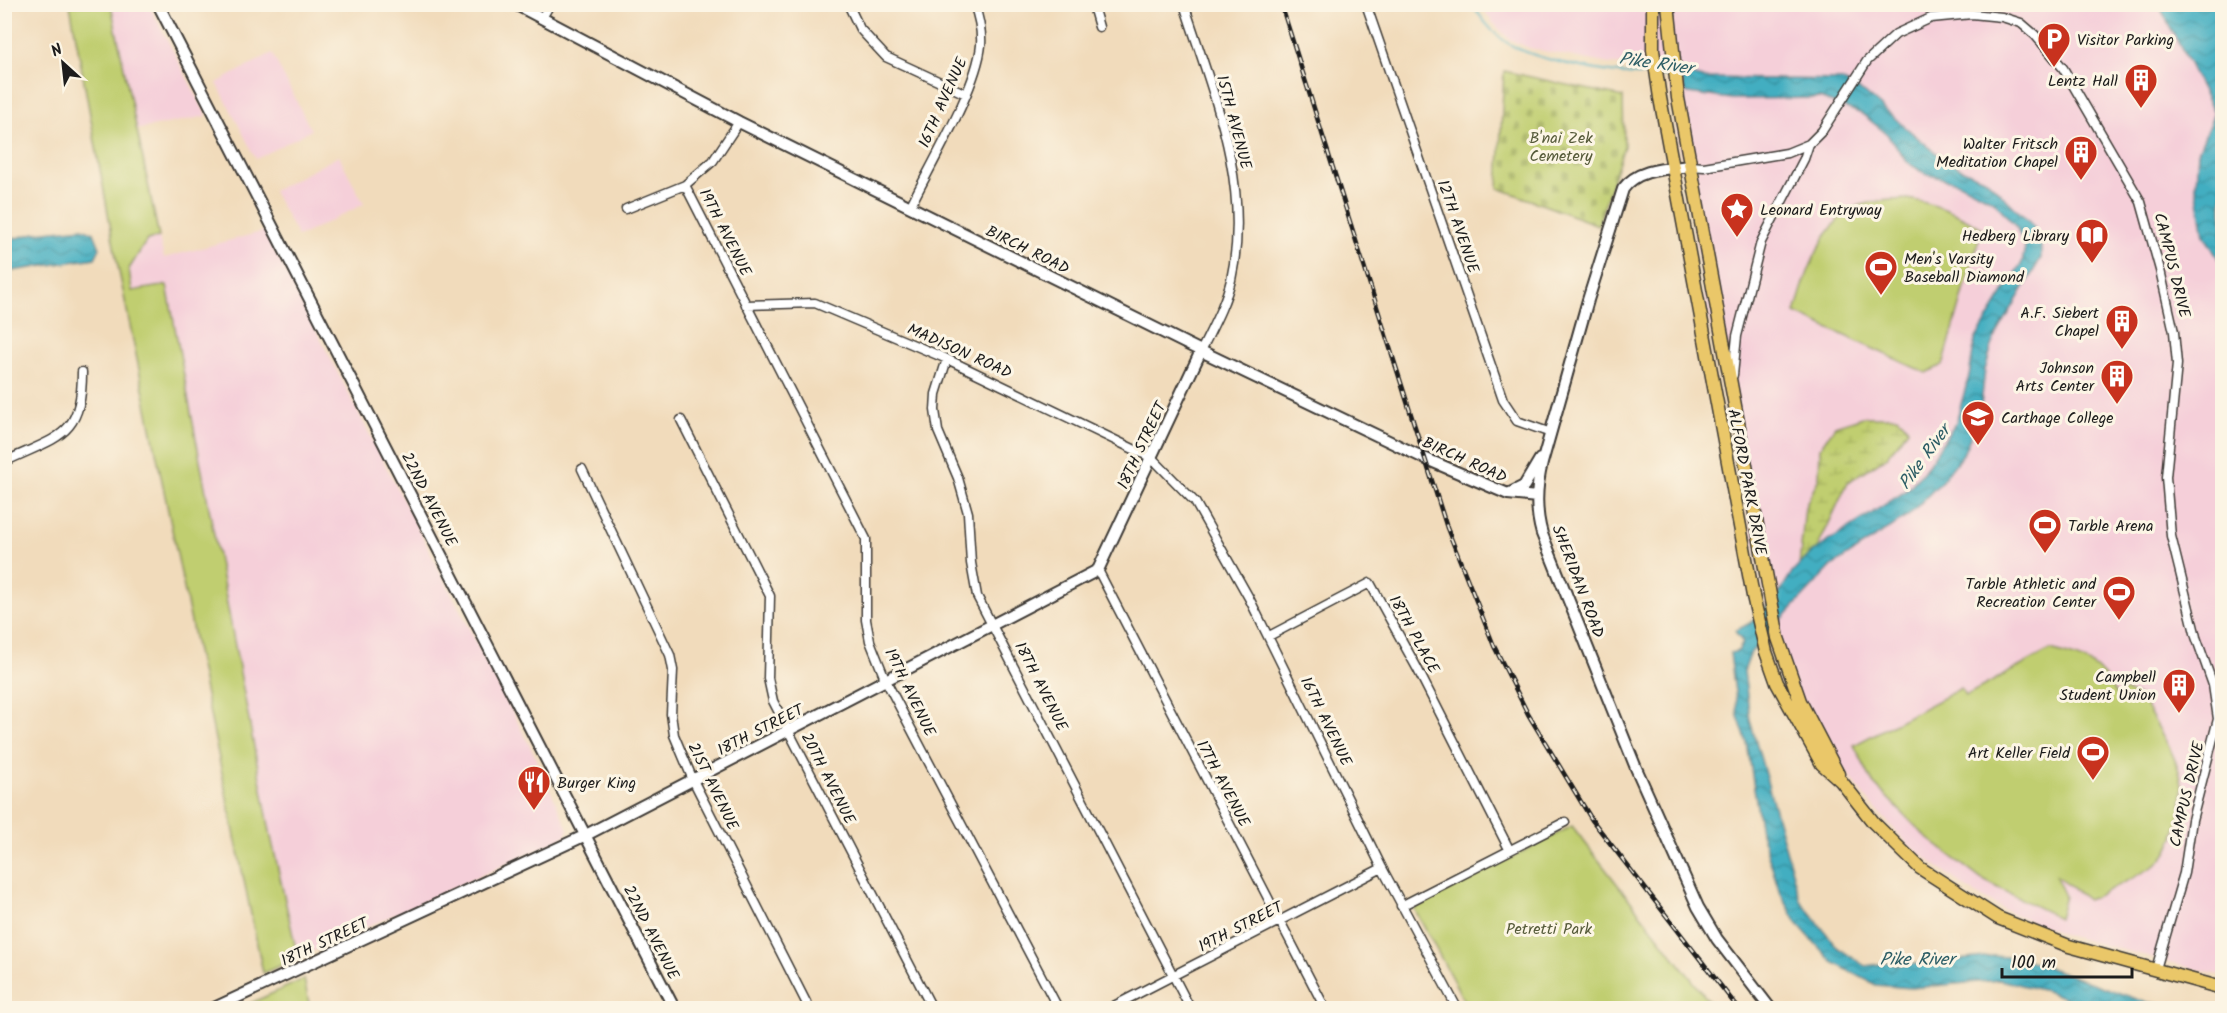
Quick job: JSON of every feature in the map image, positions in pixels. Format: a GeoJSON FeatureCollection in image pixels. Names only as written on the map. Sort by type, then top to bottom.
{"type":"FeatureCollection","features":[{"type":"Feature","properties":{"kind":"main road"},"geometry":{"type":"LineString","coordinates":[[1653,4],[1653,50],[1672,168]]}},
{"type":"Feature","properties":{"kind":"main road"},"geometry":{"type":"LineString","coordinates":[[1668,4],[1678,98],[1692,166]]}},
{"type":"Feature","properties":{"kind":"main road","name":"ALFORD PARK DRIVE"},"geometry":{"type":"LineString","coordinates":[[1692,166],[1731,397],[1778,638],[1800,701],[1841,781],[1874,824],[1920,868],[1998,918],[2070,946],[2223,988]]}},
{"type":"Feature","properties":{"kind":"main road","name":"ALFORD PARK DRIVE"},"geometry":{"type":"LineString","coordinates":[[1672,168],[1753,596],[1766,652],[1777,682],[1804,735],[1822,764],[1841,781]]}},
{"type":"Feature","properties":{"kind":"street","name":"22ND AVENUE"},"geometry":{"type":"LineString","coordinates":[[158,4],[674,1008]]}},
{"type":"Feature","properties":{"kind":"street","name":"BIRCH ROAD"},"geometry":{"type":"LineString","coordinates":[[515,4],[739,122],[1201,351],[1424,458],[1508,494],[1537,497]]}},
{"type":"Feature","properties":{"kind":"street"},"geometry":{"type":"LineString","coordinates":[[542,18],[550,4]]}},
{"type":"Feature","properties":{"kind":"street"},"geometry":{"type":"LineString","coordinates":[[848,4],[860,29],[886,57],[966,94]]}},
{"type":"Feature","properties":{"kind":"street","name":"16TH AVENUE"},"geometry":{"type":"LineString","coordinates":[[909,207],[966,94],[981,47],[981,27],[974,4]]}},
{"type":"Feature","properties":{"kind":"street"},"geometry":{"type":"LineString","coordinates":[[1098,4],[1093,6],[1099,27]]}},
{"type":"Feature","properties":{"kind":"street","name":"15TH AVENUE"},"geometry":{"type":"LineString","coordinates":[[1184,4],[1232,156],[1238,202],[1231,280],[1218,316],[1201,351]]}},
{"type":"Feature","properties":{"kind":"street","name":"12TH AVENUE"},"geometry":{"type":"LineString","coordinates":[[1366,4],[1503,400],[1517,421],[1551,433]]}},
{"type":"Feature","properties":{"kind":"street","name":"CAMPUS DRIVE"},"geometry":{"type":"LineString","coordinates":[[1731,397],[1737,336],[1761,242],[1804,159],[1809,144],[1822,131],[1853,81],[1880,46],[1896,34],[1931,18],[1972,14],[2002,17],[2021,23],[2048,48],[2064,68],[2141,202],[2174,332],[2177,363],[2166,477],[2171,536],[2196,637],[2213,685],[2218,719],[2192,820],[2184,873],[2156,969]]}},
{"type":"Feature","properties":{"kind":"street"},"geometry":{"type":"LineString","coordinates":[[626,209],[685,185],[713,160],[739,122]]}},
{"type":"Feature","properties":{"kind":"street"},"geometry":{"type":"LineString","coordinates":[[1692,166],[1704,167],[1787,153],[1809,144]]}},
{"type":"Feature","properties":{"kind":"street","name":"SHERIDAN ROAD"},"geometry":{"type":"LineString","coordinates":[[1692,166],[1642,173],[1623,189],[1588,300],[1544,454],[1537,497],[1539,524],[1632,759],[1698,907],[1717,939],[1770,1008]]}},
{"type":"Feature","properties":{"kind":"street","name":"19TH AVENUE"},"geometry":{"type":"LineString","coordinates":[[685,185],[866,539],[866,620],[870,641],[886,681],[1058,1008]]}},
{"type":"Feature","properties":{"kind":"street","name":"MADISON ROAD"},"geometry":{"type":"LineString","coordinates":[[746,305],[815,303],[946,359],[1152,458]]}},
{"type":"Feature","properties":{"kind":"street","name":"18TH STREET"},"geometry":{"type":"LineString","coordinates":[[214,1008],[586,835],[994,626],[1098,570],[1201,351]]}},
{"type":"Feature","properties":{"kind":"street","name":"18TH AVENUE"},"geometry":{"type":"LineString","coordinates":[[946,359],[936,394],[938,431],[958,478],[968,513],[971,563],[977,596],[1190,1008]]}},
{"type":"Feature","properties":{"kind":"street"},"geometry":{"type":"LineString","coordinates":[[4,462],[68,430],[78,416],[82,398],[82,372]]}},
{"type":"Feature","properties":{"kind":"street","name":"20TH AVENUE"},"geometry":{"type":"LineString","coordinates":[[681,420],[770,596],[768,678],[773,701],[932,1008]]}},
{"type":"Feature","properties":{"kind":"street"},"geometry":{"type":"LineString","coordinates":[[1508,494],[1524,486],[1544,454]]}},
{"type":"Feature","properties":{"kind":"street","name":"16TH AVENUE"},"geometry":{"type":"LineString","coordinates":[[1152,458],[1195,502],[1269,636],[1401,906],[1457,1008]]}},
{"type":"Feature","properties":{"kind":"street","name":"21ST AVENUE"},"geometry":{"type":"LineString","coordinates":[[582,469],[670,655],[673,670],[671,714],[674,735],[693,780],[809,1008]]}},
{"type":"Feature","properties":{"kind":"street","name":"17TH AVENUE"},"geometry":{"type":"LineString","coordinates":[[1098,570],[1325,1008]]}},
{"type":"Feature","properties":{"kind":"street","name":"18TH PLACE"},"geometry":{"type":"LineString","coordinates":[[1269,636],[1370,583],[1509,849]]}},
{"type":"Feature","properties":{"kind":"street"},"geometry":{"type":"LineString","coordinates":[[1401,906],[1565,822]]}},
{"type":"Feature","properties":{"kind":"street","name":"19TH STREET"},"geometry":{"type":"LineString","coordinates":[[1110,1008],[1382,868]]}},
{"type":"Feature","properties":{"kind":"shaded area"},"geometry":{"type":"Polygon","coordinates":[[[111,5],[149,5],[207,116],[135,130],[111,5]]]}},
{"type":"Feature","properties":{"kind":"shaded area","name":"Carthage College"},"geometry":{"type":"Polygon","coordinates":[[[1481,5],[2159,5],[2214,114],[2198,152],[2204,235],[2222,265],[2222,976],[2062,934],[2005,910],[1967,889],[1908,844],[1865,797],[1792,697],[1779,666],[1706,304],[1667,66],[1609,64],[1529,48],[1509,39],[1492,22],[1481,5]]]}},
{"type":"Feature","properties":{"kind":"shaded area"},"geometry":{"type":"Polygon","coordinates":[[[272,53],[311,130],[256,159],[217,83],[272,53]]]}},
{"type":"Feature","properties":{"kind":"shaded area"},"geometry":{"type":"Polygon","coordinates":[[[339,156],[364,204],[298,237],[273,191],[339,156]]]}},
{"type":"Feature","properties":{"kind":"shaded area"},"geometry":{"type":"Polygon","coordinates":[[[265,231],[532,750],[568,829],[565,836],[555,842],[298,958],[271,837],[167,285],[132,292],[129,269],[148,240],[159,237],[164,258],[265,231]]]}},
{"type":"Feature","properties":{"kind":"green space"},"geometry":{"type":"Polygon","coordinates":[[[70,5],[111,5],[159,237],[147,240],[129,269],[132,291],[167,285],[271,837],[298,958],[263,973],[116,257],[70,5]]]}},
{"type":"Feature","properties":{"kind":"green space","name":"B'nai Zek Cemetery"},"geometry":{"type":"Polygon","coordinates":[[[1504,71],[1623,97],[1624,146],[1598,225],[1498,188],[1504,71]]]}},
{"type":"Feature","properties":{"kind":"green space","name":"Men's Varsity Baseball Diamond"},"geometry":{"type":"Polygon","coordinates":[[[1908,199],[1946,210],[1982,228],[1943,365],[1926,373],[1795,313],[1817,251],[1836,222],[1861,205],[1878,201],[1908,199]]]}},
{"type":"Feature","properties":{"kind":"green space"},"geometry":{"type":"Polygon","coordinates":[[[1863,417],[1898,417],[1908,429],[1887,457],[1848,482],[1817,549],[1799,566],[1805,507],[1819,478],[1820,448],[1835,426],[1863,417]]]}},
{"type":"Feature","properties":{"kind":"green space","name":"Art Keller Field"},"geometry":{"type":"Polygon","coordinates":[[[2050,650],[2089,663],[2103,675],[2116,695],[2124,691],[2140,696],[2172,754],[2182,784],[2178,822],[2170,847],[2164,857],[2140,874],[2088,900],[2055,875],[2065,896],[2059,918],[1981,879],[1925,836],[1873,783],[1854,745],[1961,688],[1965,696],[2050,650]]]}},
{"type":"Feature","properties":{"kind":"green space","name":"Petretti Park"},"geometry":{"type":"Polygon","coordinates":[[[1572,826],[1714,1008],[1468,1008],[1414,908],[1572,826]]]}},
{"type":"Feature","properties":{"kind":"green space"},"geometry":{"type":"Polygon","coordinates":[[[304,979],[310,1008],[240,1008],[304,979]]]}},
{"type":"Feature","properties":{"kind":"water"},"geometry":{"type":"Polygon","coordinates":[[[2159,5],[2222,5],[2222,265],[2204,235],[2196,187],[2198,152],[2214,113],[2159,5]]]}},
{"type":"Feature","properties":{"kind":"water"},"geometry":{"type":"Polygon","coordinates":[[[1681,73],[1703,78],[1842,80],[1865,93],[1936,153],[1963,170],[1988,181],[2033,226],[2041,242],[2041,258],[1994,339],[1985,370],[1980,414],[1963,454],[1941,482],[1908,516],[1832,566],[1751,652],[1744,671],[1750,720],[1800,900],[1837,947],[1865,966],[1888,963],[1923,964],[1993,956],[2022,958],[2145,1002],[2184,1008],[2093,1008],[2046,991],[2000,980],[1911,988],[1876,985],[1832,962],[1797,923],[1779,890],[1761,832],[1747,743],[1738,716],[1730,653],[1738,651],[1743,643],[1735,631],[1750,623],[1776,598],[1791,574],[1812,552],[1906,491],[1924,471],[1956,422],[1969,376],[1975,340],[2022,263],[2025,248],[2017,228],[1994,201],[1957,182],[1926,174],[1908,163],[1887,134],[1862,114],[1820,98],[1732,99],[1688,93],[1684,90],[1681,73]]]}},
{"type":"Feature","properties":{"kind":"water"},"geometry":{"type":"Polygon","coordinates":[[[83,228],[94,233],[100,248],[95,258],[5,272],[5,241],[35,233],[83,228]]]}},
{"type":"Feature","properties":{"kind":"waterway","name":"Pike River"},"geometry":{"type":"LineString","coordinates":[[1472,4],[1496,34],[1519,49],[1576,66],[1618,73],[1651,75]]}},
{"type":"Feature","properties":{"kind":"waterway","name":"Pike River"},"geometry":{"type":"LineString","coordinates":[[1660,75],[1672,77]]}},
{"type":"Feature","properties":{"kind":"railway"},"geometry":{"type":"LineString","coordinates":[[1281,4],[1447,528],[1494,646],[1528,714],[1592,820],[1738,1008]]}},
{"type":"Feature","properties":{"kind":"place","name":"Visitor Parking"},"geometry":{"type":"Point","coordinates":[2054,68]}},
{"type":"Feature","properties":{"kind":"place","name":"Lentz Hall"},"geometry":{"type":"Point","coordinates":[2141,109]}},
{"type":"Feature","properties":{"kind":"place","name":"Walter Fritsch Meditation Chapel"},"geometry":{"type":"Point","coordinates":[2081,181]}},
{"type":"Feature","properties":{"kind":"place","name":"Leonard Entryway"},"geometry":{"type":"Point","coordinates":[1737,238]}},
{"type":"Feature","properties":{"kind":"place","name":"Hedberg Library"},"geometry":{"type":"Point","coordinates":[2092,264]}},
{"type":"Feature","properties":{"kind":"place","name":"Men's Varsity Baseball Diamond"},"geometry":{"type":"Point","coordinates":[1881,296]}},
{"type":"Feature","properties":{"kind":"place","name":"A.F. Siebert Chapel"},"geometry":{"type":"Point","coordinates":[2122,350]}},
{"type":"Feature","properties":{"kind":"place","name":"Johnson Arts Center"},"geometry":{"type":"Point","coordinates":[2117,405]}},
{"type":"Feature","properties":{"kind":"place","name":"Carthage College"},"geometry":{"type":"Point","coordinates":[1978,446]}},
{"type":"Feature","properties":{"kind":"place","name":"Tarble Arena"},"geometry":{"type":"Point","coordinates":[2045,554]}},
{"type":"Feature","properties":{"kind":"place","name":"Tarble Athletic and Recreation Center"},"geometry":{"type":"Point","coordinates":[2119,621]}},
{"type":"Feature","properties":{"kind":"place","name":"Campbell Student Union"},"geometry":{"type":"Point","coordinates":[2179,714]}},
{"type":"Feature","properties":{"kind":"place","name":"Art Keller Field"},"geometry":{"type":"Point","coordinates":[2093,781]}},
{"type":"Feature","properties":{"kind":"place","name":"Burger King"},"geometry":{"type":"Point","coordinates":[534,811]}}]}
